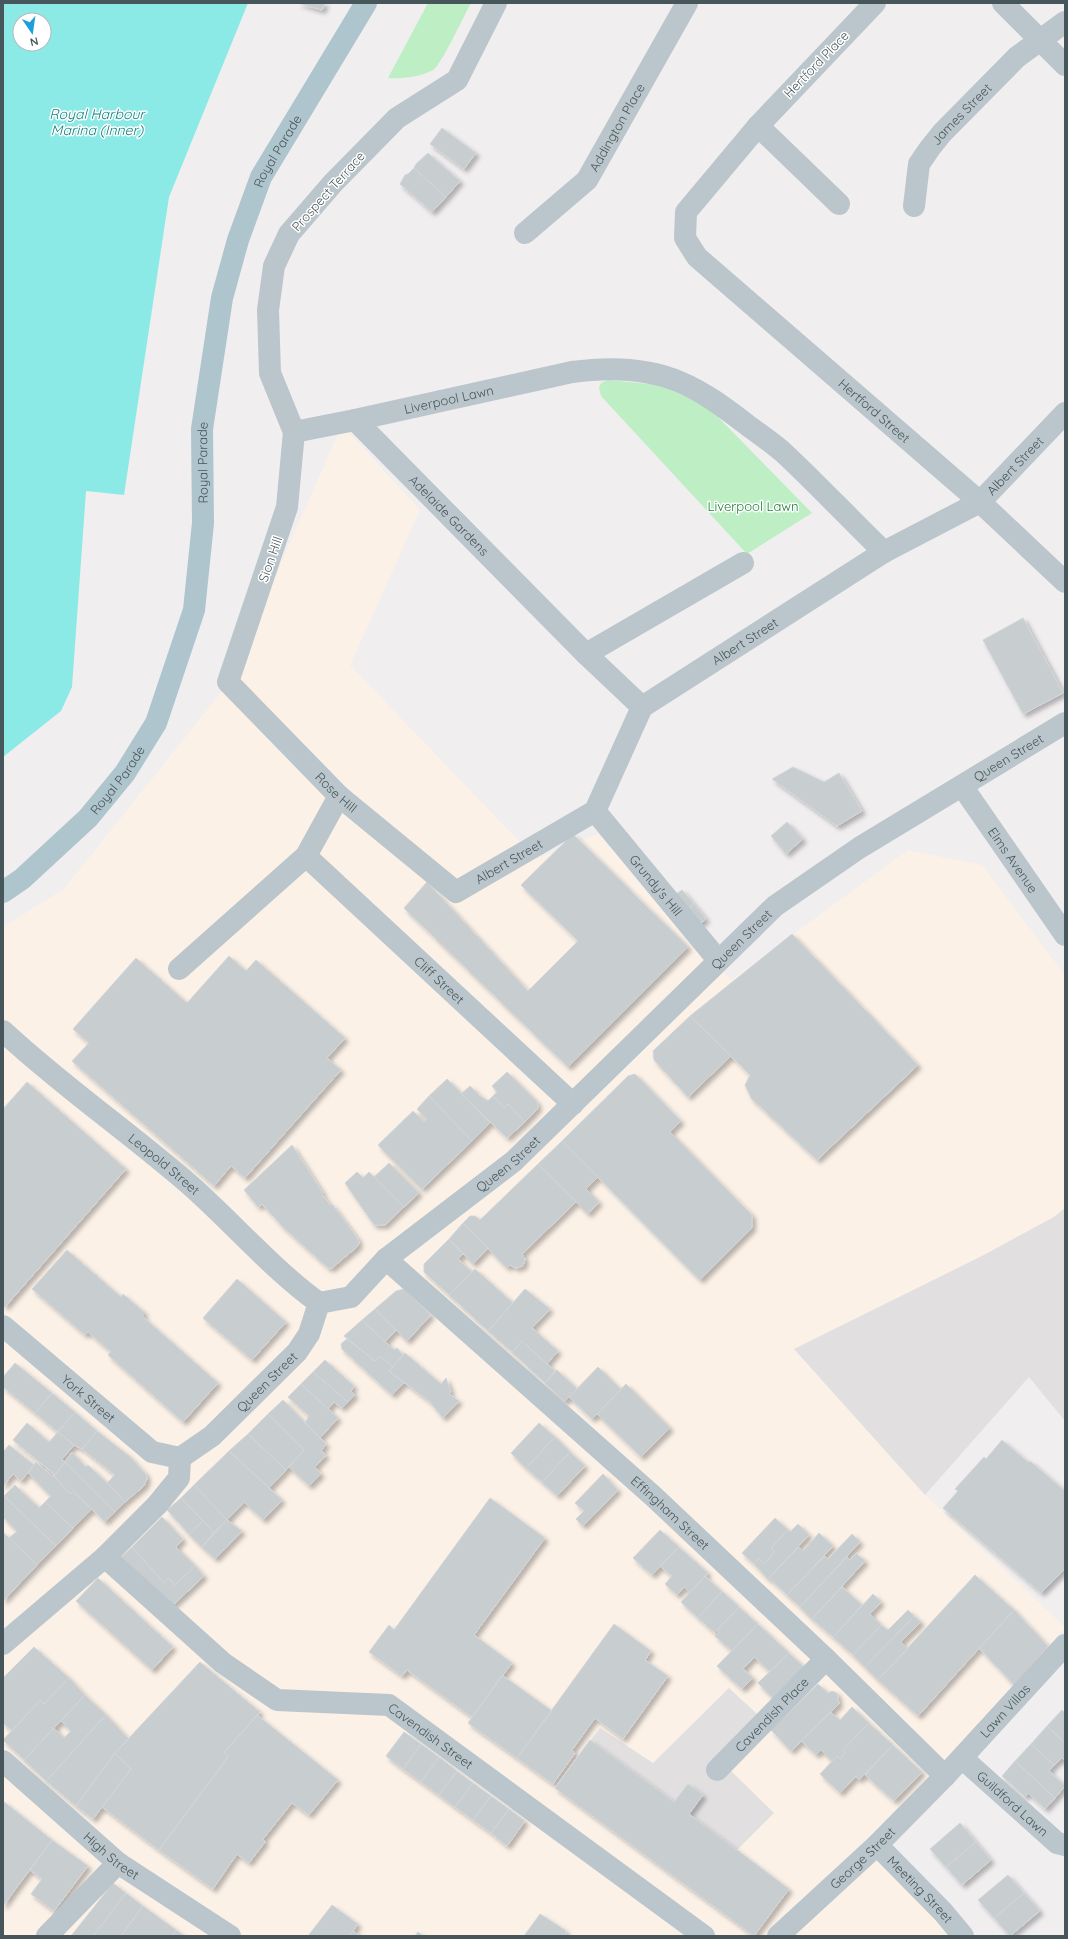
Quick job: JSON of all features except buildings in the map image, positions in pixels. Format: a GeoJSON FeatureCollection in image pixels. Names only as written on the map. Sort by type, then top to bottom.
{"type":"FeatureCollection","features":[{"type":"Feature","properties":{"kind":"main road","name":"Royal Parade"},"geometry":{"type":"LineString","coordinates":[[3,892],[22,879],[88,818],[125,773],[156,722],[194,610],[203,523],[202,429],[222,298],[238,240],[261,177],[366,3]]}},
{"type":"Feature","properties":{"kind":"street","name":"Prospect Terrace"},"geometry":{"type":"LineString","coordinates":[[294,432],[270,373],[268,310],[274,266],[289,234],[333,183],[396,118],[457,80],[496,3]]}},
{"type":"Feature","properties":{"kind":"street","name":"Addington Place"},"geometry":{"type":"LineString","coordinates":[[525,233],[587,180],[687,3]]}},
{"type":"Feature","properties":{"kind":"street","name":"Hertford Place"},"geometry":{"type":"LineString","coordinates":[[685,238],[686,212],[758,126],[875,3]]}},
{"type":"Feature","properties":{"kind":"street"},"geometry":{"type":"LineString","coordinates":[[1003,3],[1040,42],[1065,65]]}},
{"type":"Feature","properties":{"kind":"street","name":"James Street"},"geometry":{"type":"LineString","coordinates":[[914,206],[919,164],[942,133],[1017,57],[1040,42],[1065,22]]}},
{"type":"Feature","properties":{"kind":"street"},"geometry":{"type":"LineString","coordinates":[[758,126],[839,204]]}},
{"type":"Feature","properties":{"kind":"street","name":"Hertford Street"},"geometry":{"type":"LineString","coordinates":[[685,238],[697,257],[980,502],[1065,582]]}},
{"type":"Feature","properties":{"kind":"street","name":"Liverpool Lawn"},"geometry":{"type":"LineString","coordinates":[[355,420],[572,372],[599,368],[625,369],[652,373],[679,381],[705,394],[735,415],[784,453],[884,552]]}},
{"type":"Feature","properties":{"kind":"street","name":"Albert Street"},"geometry":{"type":"LineString","coordinates":[[642,707],[884,552],[980,502],[1065,412]]}},
{"type":"Feature","properties":{"kind":"street"},"geometry":{"type":"LineString","coordinates":[[294,432],[355,420]]}},
{"type":"Feature","properties":{"kind":"street","name":"Adelaide Gardens"},"geometry":{"type":"LineString","coordinates":[[355,420],[586,654],[642,707]]}},
{"type":"Feature","properties":{"kind":"street","name":"Sion Hill"},"geometry":{"type":"LineString","coordinates":[[228,682],[287,507],[294,432]]}},
{"type":"Feature","properties":{"kind":"street"},"geometry":{"type":"LineString","coordinates":[[586,654],[743,563]]}},
{"type":"Feature","properties":{"kind":"street","name":"Rose Hill"},"geometry":{"type":"LineString","coordinates":[[228,682],[339,796],[456,892]]}},
{"type":"Feature","properties":{"kind":"street"},"geometry":{"type":"LineString","coordinates":[[595,810],[642,707]]}},
{"type":"Feature","properties":{"kind":"street","name":"Queen Street"},"geometry":{"type":"LineString","coordinates":[[180,1458],[212,1436],[297,1352],[309,1334],[319,1303],[351,1297],[386,1259],[514,1161],[718,960],[775,906],[859,848],[1065,723]]}},
{"type":"Feature","properties":{"kind":"street","name":"Elms Avenue"},"geometry":{"type":"LineString","coordinates":[[962,786],[1065,934]]}},
{"type":"Feature","properties":{"kind":"street"},"geometry":{"type":"LineString","coordinates":[[179,969],[306,856],[339,796]]}},
{"type":"Feature","properties":{"kind":"street","name":"Albert Street"},"geometry":{"type":"LineString","coordinates":[[456,892],[595,810]]}},
{"type":"Feature","properties":{"kind":"street","name":"Grundy's Hill"},"geometry":{"type":"LineString","coordinates":[[595,810],[718,960]]}},
{"type":"Feature","properties":{"kind":"street","name":"Cliff Street"},"geometry":{"type":"LineString","coordinates":[[306,856],[573,1104]]}},
{"type":"Feature","properties":{"kind":"street","name":"Leopold Street"},"geometry":{"type":"LineString","coordinates":[[3,1032],[28,1054],[153,1153],[207,1201],[297,1287],[319,1303]]}},
{"type":"Feature","properties":{"kind":"street","name":"Effingham Street"},"geometry":{"type":"LineString","coordinates":[[386,1259],[653,1496],[826,1659],[945,1776]]}},
{"type":"Feature","properties":{"kind":"street","name":"York Street"},"geometry":{"type":"LineString","coordinates":[[3,1326],[152,1452],[180,1458]]}},
{"type":"Feature","properties":{"kind":"street"},"geometry":{"type":"LineString","coordinates":[[3,1644],[105,1557],[157,1505],[179,1478],[180,1458]]}},
{"type":"Feature","properties":{"kind":"street","name":"Cavendish Street"},"geometry":{"type":"LineString","coordinates":[[105,1557],[223,1663],[277,1700],[389,1705],[704,1936]]}},
{"type":"Feature","properties":{"kind":"street","name":"Lawn Villas"},"geometry":{"type":"LineString","coordinates":[[945,1776],[1065,1645]]}},
{"type":"Feature","properties":{"kind":"street","name":"Cavendish Place"},"geometry":{"type":"LineString","coordinates":[[717,1770],[826,1659]]}},
{"type":"Feature","properties":{"kind":"street","name":"Guildford Lawn"},"geometry":{"type":"LineString","coordinates":[[962,1758],[1057,1843],[1065,1845]]}},
{"type":"Feature","properties":{"kind":"street","name":"High Street"},"geometry":{"type":"LineString","coordinates":[[3,1761],[118,1863],[230,1936]]}},
{"type":"Feature","properties":{"kind":"street","name":"George Street"},"geometry":{"type":"LineString","coordinates":[[778,1936],[877,1845],[945,1776]]}},
{"type":"Feature","properties":{"kind":"street","name":"Meeting Street"},"geometry":{"type":"LineString","coordinates":[[877,1845],[943,1912],[963,1936]]}},
{"type":"Feature","properties":{"kind":"street"},"geometry":{"type":"LineString","coordinates":[[47,1936],[118,1863]]}},
{"type":"Feature","properties":{"kind":"shaded area"},"geometry":{"type":"Polygon","coordinates":[[[342,425],[420,510],[350,665],[536,859],[598,834],[731,980],[908,850],[982,865],[1065,975],[1065,1208],[1054,1217],[980,1257],[794,1349],[925,1495],[1065,1627],[958,1754],[878,1839],[958,1936],[3,1936],[3,927],[64,889],[227,685],[342,425]]]}},
{"type":"Feature","properties":{"kind":"shaded area"},"geometry":{"type":"Polygon","coordinates":[[[1065,1208],[1065,1421],[1029,1377],[925,1495],[794,1349],[980,1257],[1054,1217],[1065,1208]]]}},
{"type":"Feature","properties":{"kind":"shaded area"},"geometry":{"type":"Polygon","coordinates":[[[729,1688],[757,1714],[730,1770],[774,1813],[737,1850],[789,1889],[754,1936],[555,1788],[600,1728],[653,1763],[729,1688]]]}},
{"type":"Feature","properties":{"kind":"green space"},"geometry":{"type":"Polygon","coordinates":[[[428,3],[471,3],[442,59],[433,70],[411,77],[388,78],[428,3]]]}},
{"type":"Feature","properties":{"kind":"green space","name":"Liverpool Lawn"},"geometry":{"type":"Polygon","coordinates":[[[608,380],[650,384],[668,389],[692,399],[713,412],[812,513],[747,554],[601,396],[599,388],[601,383],[608,380]]]}},
{"type":"Feature","properties":{"kind":"water","name":"Royal Harbour Marina (Inner)"},"geometry":{"type":"Polygon","coordinates":[[[3,3],[248,3],[169,197],[124,495],[86,491],[72,687],[61,711],[3,757],[3,3]]]}}]}
